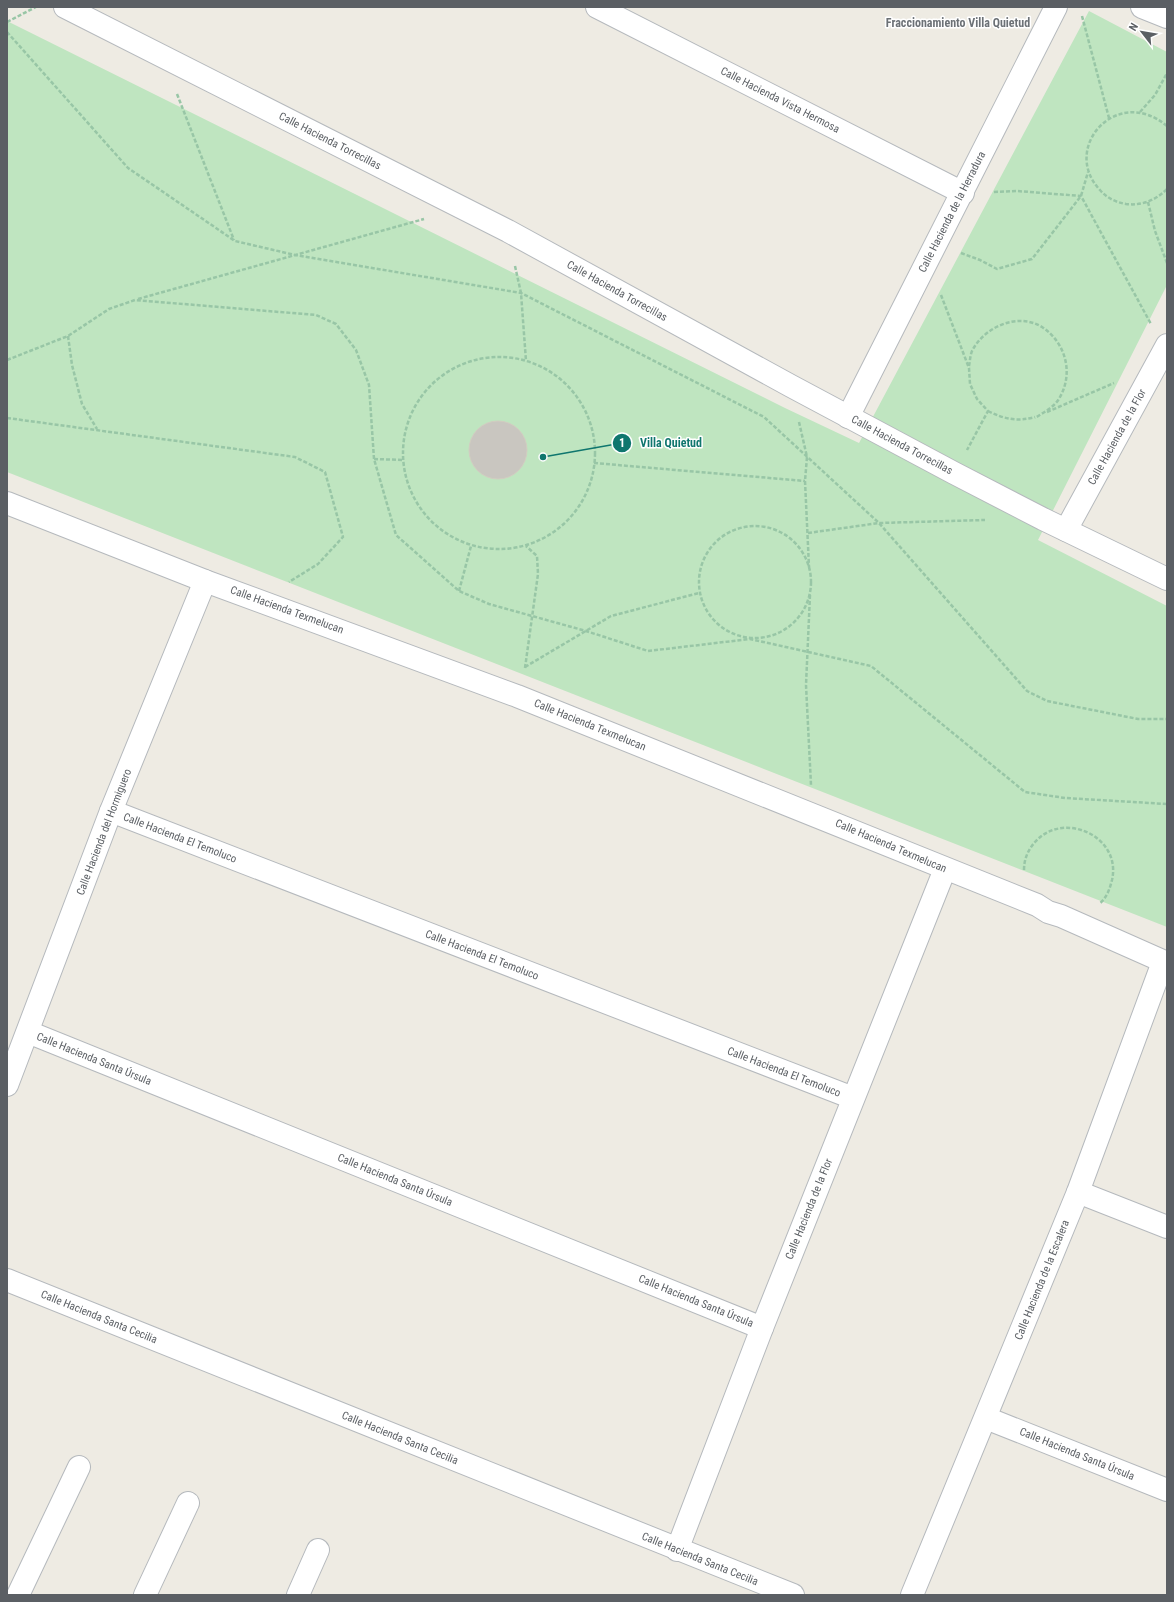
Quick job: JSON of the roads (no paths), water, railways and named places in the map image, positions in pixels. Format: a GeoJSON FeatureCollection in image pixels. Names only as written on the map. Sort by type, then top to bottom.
{"type":"FeatureCollection","features":[{"type":"Feature","properties":{"kind":"street","name":"Calle Hacienda Torrecillas"},"geometry":{"type":"LineString","coordinates":[[65,7],[508,231],[848,417],[954,473],[1167,579]]}},
{"type":"Feature","properties":{"kind":"street","name":"Calle Hacienda Vista Hermosa"},"geometry":{"type":"LineString","coordinates":[[597,7],[963,193]]}},
{"type":"Feature","properties":{"kind":"street","name":"Calle Hacienda de la Herradura"},"geometry":{"type":"LineString","coordinates":[[848,417],[963,193],[1056,7]]}},
{"type":"Feature","properties":{"kind":"street"},"geometry":{"type":"LineString","coordinates":[[1142,7],[1167,17]]}},
{"type":"Feature","properties":{"kind":"street","name":"Calle Hacienda de la Flor"},"geometry":{"type":"LineString","coordinates":[[1066,530],[1166,347]]}},
{"type":"Feature","properties":{"kind":"street","name":"Calle Hacienda Texmelucan"},"geometry":{"type":"LineString","coordinates":[[7,503],[206,581],[517,696],[1037,905],[1048,912],[1061,916],[1165,962]]}},
{"type":"Feature","properties":{"kind":"street","name":"Calle Hacienda del Hormiguero"},"geometry":{"type":"LineString","coordinates":[[7,1085],[111,811],[206,581]]}},
{"type":"Feature","properties":{"kind":"street","name":"Calle Hacienda El Temoluco"},"geometry":{"type":"LineString","coordinates":[[111,811],[853,1098]]}},
{"type":"Feature","properties":{"kind":"street","name":"Calle Hacienda de la Flor"},"geometry":{"type":"LineString","coordinates":[[677,1550],[762,1328],[945,869]]}},
{"type":"Feature","properties":{"kind":"street","name":"Calle Hacienda de la Escalera"},"geometry":{"type":"LineString","coordinates":[[912,1595],[1078,1192],[1165,962]]}},
{"type":"Feature","properties":{"kind":"street","name":"Calle Hacienda Santa Úrsula"},"geometry":{"type":"LineString","coordinates":[[28,1032],[762,1328]]}},
{"type":"Feature","properties":{"kind":"street"},"geometry":{"type":"LineString","coordinates":[[1078,1192],[1167,1227]]}},
{"type":"Feature","properties":{"kind":"street","name":"Calle Hacienda Santa Cecilia"},"geometry":{"type":"LineString","coordinates":[[7,1280],[677,1550],[793,1595]]}},
{"type":"Feature","properties":{"kind":"street","name":"Calle Hacienda Santa Úrsula"},"geometry":{"type":"LineString","coordinates":[[986,1418],[1167,1490]]}},
{"type":"Feature","properties":{"kind":"street"},"geometry":{"type":"LineString","coordinates":[[18,1595],[79,1467]]}},
{"type":"Feature","properties":{"kind":"street"},"geometry":{"type":"LineString","coordinates":[[145,1595],[188,1503]]}},
{"type":"Feature","properties":{"kind":"street"},"geometry":{"type":"LineString","coordinates":[[298,1595],[318,1550]]}},
{"type":"Feature","properties":{"kind":"place","name":"Villa Quietud"},"geometry":{"type":"Point","coordinates":[543,457]}},
{"type":"Feature","properties":{"kind":"district","name":"Fraccionamiento Villa Quietud"},"geometry":{"type":"Point","coordinates":[958,23]}}]}
